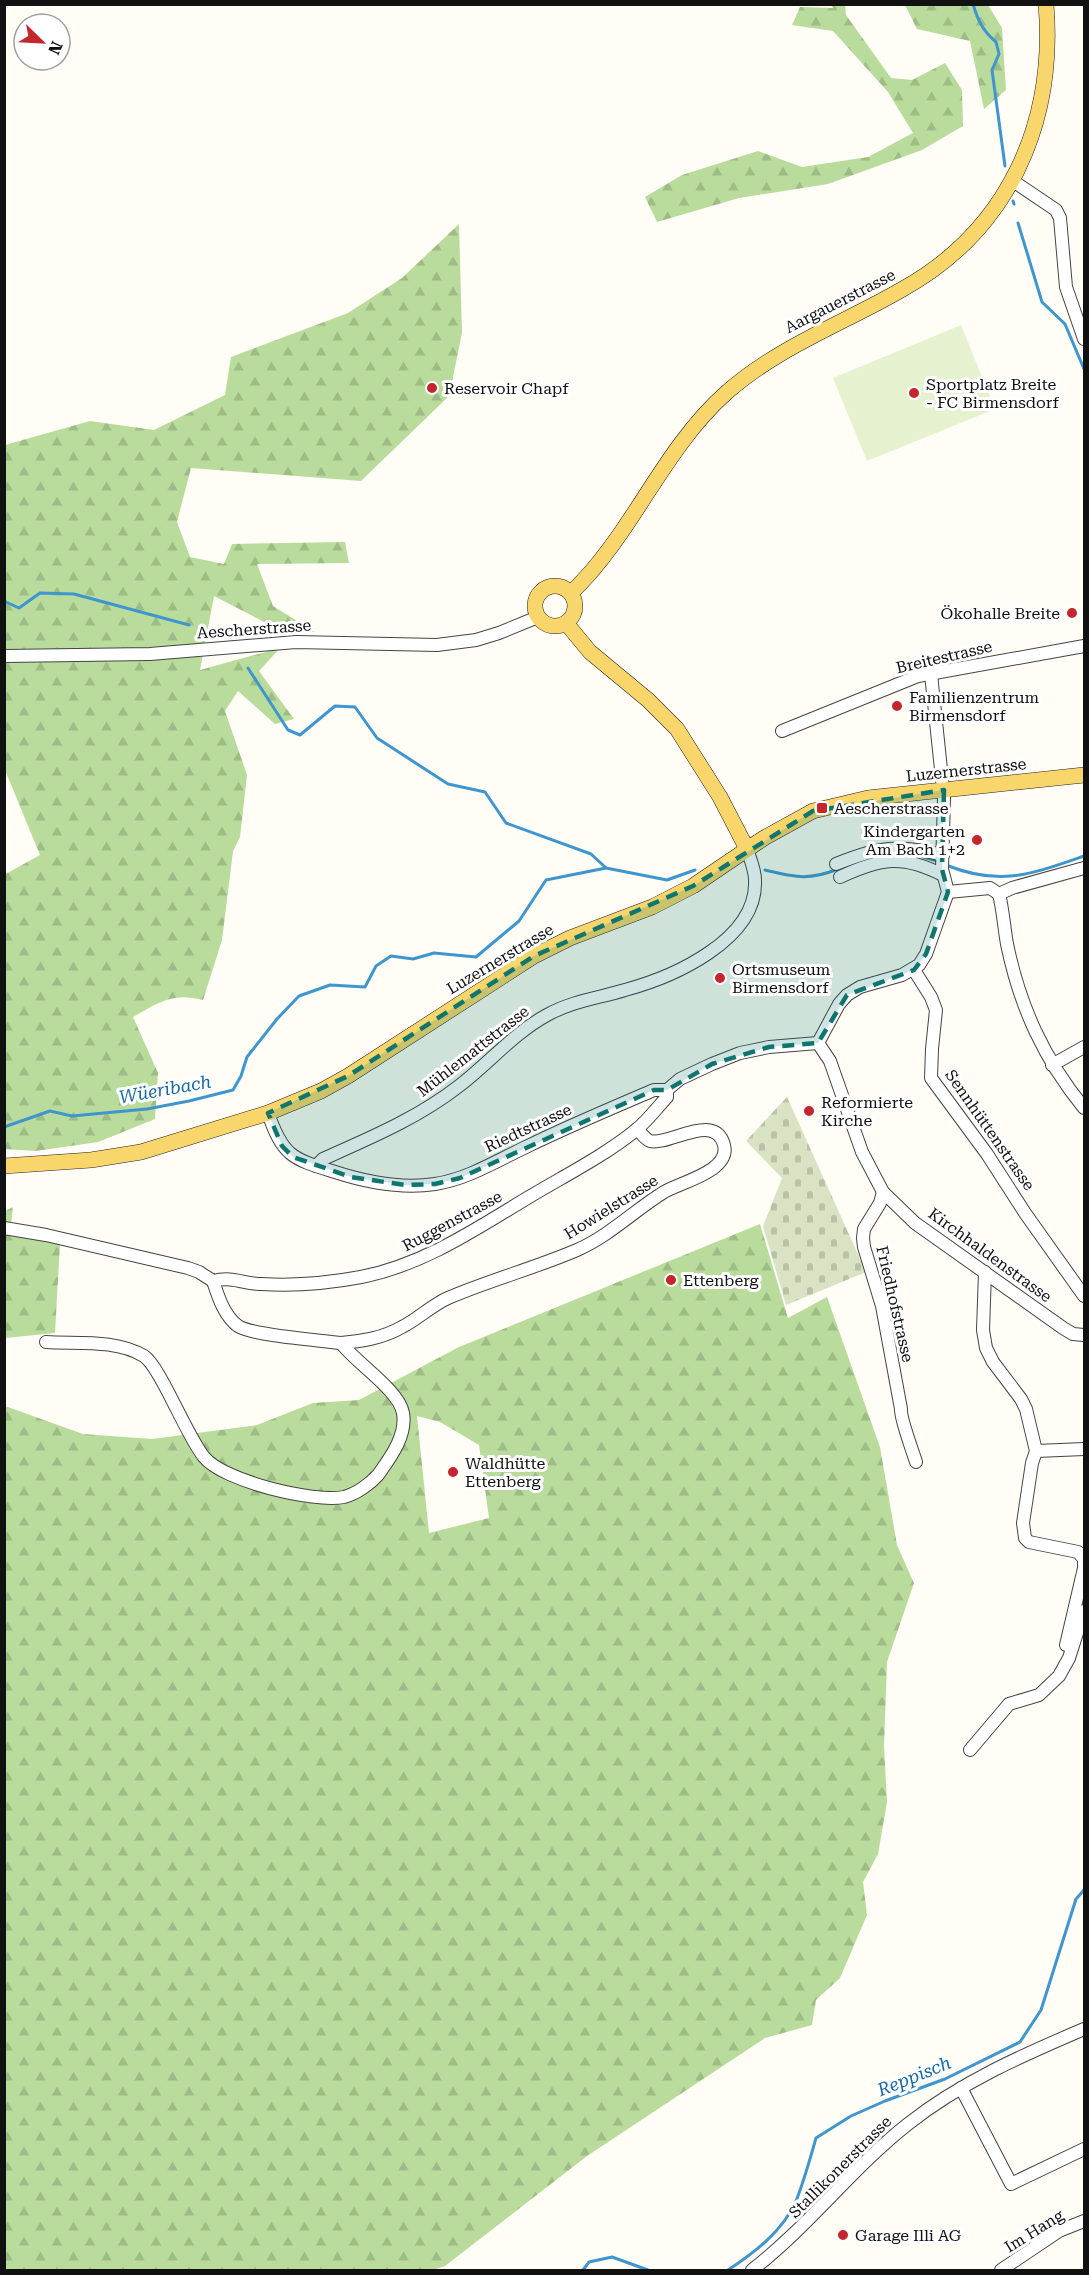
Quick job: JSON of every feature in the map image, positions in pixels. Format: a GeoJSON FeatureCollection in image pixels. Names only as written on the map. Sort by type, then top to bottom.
{"type":"FeatureCollection","features":[{"type":"Feature","properties":{"kind":"main road","name":"Aargauerstrasse"},"geometry":{"type":"LineString","coordinates":[[571,593],[612,548],[685,437],[725,394],[798,342],[882,301],[926,274],[962,245],[1012,181],[1035,131],[1044,90],[1048,47],[1046,4]]}},
{"type":"Feature","properties":{"kind":"main road"},"geometry":{"type":"LineString","coordinates":[[557,585],[571,593],[575,609],[566,623],[550,626],[537,617],[535,600],[546,588],[557,585]]}},
{"type":"Feature","properties":{"kind":"main road"},"geometry":{"type":"LineString","coordinates":[[566,623],[590,652],[648,700],[677,729],[720,797],[747,849]]}},
{"type":"Feature","properties":{"kind":"main road","name":"Luzernerstrasse"},"geometry":{"type":"LineString","coordinates":[[4,1166],[91,1160],[141,1152],[268,1113],[321,1091],[534,956],[570,938],[652,907],[693,886],[747,849],[800,817],[822,808],[868,798],[1084,775]]}},
{"type":"Feature","properties":{"kind":"street"},"geometry":{"type":"LineString","coordinates":[[1012,181],[1056,210],[1060,218],[1066,287],[1084,339]]}},
{"type":"Feature","properties":{"kind":"street","name":"Aescherstrasse"},"geometry":{"type":"LineString","coordinates":[[4,656],[150,654],[296,642],[437,645],[499,633],[537,617]]}},
{"type":"Feature","properties":{"kind":"street","name":"Breitestrasse"},"geometry":{"type":"LineString","coordinates":[[782,731],[896,684],[930,674],[1084,646]]}},
{"type":"Feature","properties":{"kind":"street"},"geometry":{"type":"LineString","coordinates":[[818,1043],[839,1004],[852,992],[914,970],[926,954],[948,892],[943,865],[944,790],[930,674]]}},
{"type":"Feature","properties":{"kind":"street","name":"Mühlemattstrasse"},"geometry":{"type":"LineString","coordinates":[[316,1166],[323,1159],[396,1126],[430,1107],[459,1087],[520,1032],[547,1015],[570,1004],[626,990],[654,980],[687,965],[731,936],[742,924],[750,909],[754,890],[754,873],[747,849]]}},
{"type":"Feature","properties":{"kind":"street"},"geometry":{"type":"LineString","coordinates":[[836,864],[866,852],[885,849],[920,850],[943,865]]}},
{"type":"Feature","properties":{"kind":"street"},"geometry":{"type":"LineString","coordinates":[[840,878],[863,867],[892,861],[943,865]]}},
{"type":"Feature","properties":{"kind":"street"},"geometry":{"type":"LineString","coordinates":[[999,894],[1012,888],[1084,868]]}},
{"type":"Feature","properties":{"kind":"street"},"geometry":{"type":"LineString","coordinates":[[948,892],[990,888],[999,894],[1007,944],[1019,992],[1036,1036],[1052,1065],[1084,1108]]}},
{"type":"Feature","properties":{"kind":"street","name":"Sennhüttenstrasse"},"geometry":{"type":"LineString","coordinates":[[914,970],[931,997],[936,1010],[931,1078],[987,1154],[1025,1213],[1084,1296]]}},
{"type":"Feature","properties":{"kind":"street","name":"Riedtstrasse"},"geometry":{"type":"LineString","coordinates":[[268,1113],[277,1139],[293,1157],[351,1177],[377,1182],[405,1185],[435,1184],[460,1178],[654,1090],[667,1090],[680,1079],[740,1053],[769,1047],[818,1043]]}},
{"type":"Feature","properties":{"kind":"street","name":"Kirchhaldenstrasse"},"geometry":{"type":"LineString","coordinates":[[818,1043],[830,1061],[867,1164],[883,1192],[915,1223],[1063,1328],[1073,1334],[1084,1335]]}},
{"type":"Feature","properties":{"kind":"street"},"geometry":{"type":"LineString","coordinates":[[1052,1065],[1084,1047]]}},
{"type":"Feature","properties":{"kind":"street","name":"Ruggenstrasse"},"geometry":{"type":"LineString","coordinates":[[4,1228],[46,1234],[188,1268],[213,1281],[227,1277],[259,1284],[309,1285],[363,1277],[406,1265],[461,1238],[609,1149],[637,1129],[667,1097],[667,1090]]}},
{"type":"Feature","properties":{"kind":"street","name":"Howielstrasse"},"geometry":{"type":"LineString","coordinates":[[341,1343],[370,1340],[402,1328],[446,1299],[579,1249],[665,1191],[712,1170],[721,1161],[724,1152],[724,1144],[720,1137],[711,1131],[696,1131],[656,1142],[648,1140],[637,1129]]}},
{"type":"Feature","properties":{"kind":"street","name":"Friedhofstrasse"},"geometry":{"type":"LineString","coordinates":[[883,1192],[877,1209],[864,1229],[864,1247],[882,1306],[901,1409],[900,1418],[906,1426],[916,1462]]}},
{"type":"Feature","properties":{"kind":"street"},"geometry":{"type":"LineString","coordinates":[[985,1272],[982,1330],[986,1348],[993,1362],[1022,1399],[1036,1451],[1023,1522],[1025,1538],[1029,1542],[1078,1552],[1084,1559],[1064,1653]]}},
{"type":"Feature","properties":{"kind":"street"},"geometry":{"type":"LineString","coordinates":[[46,1342],[115,1346],[131,1350],[146,1358],[155,1369],[187,1431],[205,1458],[215,1467],[232,1476],[307,1497],[321,1498],[346,1497],[368,1485],[395,1450],[403,1423],[403,1412],[397,1398],[349,1354],[341,1343],[253,1332],[239,1326],[228,1316],[213,1281]]}},
{"type":"Feature","properties":{"kind":"street"},"geometry":{"type":"LineString","coordinates":[[1036,1451],[1084,1449]]}},
{"type":"Feature","properties":{"kind":"street"},"geometry":{"type":"LineString","coordinates":[[970,1750],[1009,1704],[1039,1695],[1059,1676],[1069,1658],[1084,1611]]}},
{"type":"Feature","properties":{"kind":"street","name":"Stallikonerstrasse"},"geometry":{"type":"LineString","coordinates":[[752,2271],[801,2229],[879,2149],[906,2125],[961,2088],[1020,2057],[1084,2029]]}},
{"type":"Feature","properties":{"kind":"street"},"geometry":{"type":"LineString","coordinates":[[961,2088],[1011,2184],[1084,2149]]}},
{"type":"Feature","properties":{"kind":"street","name":"Im Hang"},"geometry":{"type":"LineString","coordinates":[[1001,2271],[1059,2231],[1084,2221]]}},
{"type":"Feature","properties":{"kind":"highlighted area"},"geometry":{"type":"Polygon","coordinates":[[[944,790],[942,869],[948,892],[926,954],[914,970],[847,995],[818,1043],[769,1047],[712,1064],[667,1090],[654,1090],[460,1178],[435,1184],[405,1185],[351,1177],[293,1157],[282,1146],[268,1113],[348,1076],[534,956],[693,886],[813,811],[944,790]]]}},
{"type":"Feature","properties":{"kind":"green space"},"geometry":{"type":"Polygon","coordinates":[[[832,5],[845,5],[846,15],[891,78],[912,80],[945,63],[962,90],[963,126],[922,150],[828,184],[739,198],[657,222],[645,197],[682,175],[758,151],[802,167],[868,157],[913,133],[888,92],[833,31],[792,25],[800,7],[833,8],[832,5]]]}},
{"type":"Feature","properties":{"kind":"green space"},"geometry":{"type":"Polygon","coordinates":[[[905,5],[988,5],[1002,28],[1006,90],[984,109],[970,41],[917,29],[905,5]]]}},
{"type":"Feature","properties":{"kind":"green space"},"geometry":{"type":"Polygon","coordinates":[[[459,224],[462,333],[449,396],[361,481],[191,468],[177,522],[190,557],[224,564],[232,544],[345,542],[349,563],[257,564],[273,606],[315,632],[287,634],[214,596],[200,670],[280,648],[259,671],[294,719],[275,724],[238,691],[225,711],[247,775],[240,837],[233,851],[222,940],[203,1000],[183,997],[166,1000],[133,1017],[158,1073],[155,1119],[98,1142],[36,1151],[5,1149],[4,875],[40,855],[5,770],[5,445],[90,421],[154,430],[225,395],[231,357],[348,313],[402,278],[459,224]]]}},
{"type":"Feature","properties":{"kind":"green space","name":"Sportplatz Breite - FC Birmensdorf"},"geometry":{"type":"Polygon","coordinates":[[[961,325],[995,409],[867,461],[833,378],[961,325]]]}},
{"type":"Feature","properties":{"kind":"green space"},"geometry":{"type":"Polygon","coordinates":[[[787,1097],[866,1272],[786,1305],[763,1226],[782,1178],[746,1141],[787,1097]]]}},
{"type":"Feature","properties":{"kind":"green space"},"geometry":{"type":"Polygon","coordinates":[[[13,1207],[10,1234],[60,1244],[55,1333],[5,1338],[5,1211],[13,1207]]]}},
{"type":"Feature","properties":{"kind":"green space"},"geometry":{"type":"Polygon","coordinates":[[[760,1224],[788,1318],[827,1297],[880,1447],[897,1545],[914,1583],[887,1662],[884,1746],[887,1802],[878,1854],[863,1882],[867,1915],[840,1978],[816,2000],[812,2025],[765,2038],[587,2156],[445,2266],[433,2270],[5,2270],[5,1406],[83,1434],[152,1439],[257,1425],[313,1403],[359,1400],[459,1347],[760,1224]],[[417,1416],[429,1533],[489,1518],[479,1445],[440,1422],[417,1416]]]}},
{"type":"Feature","properties":{"kind":"waterway"},"geometry":{"type":"LineString","coordinates":[[973,4],[981,25],[996,42],[999,54],[992,70],[1005,166]]}},
{"type":"Feature","properties":{"kind":"waterway"},"geometry":{"type":"LineString","coordinates":[[1018,223],[1042,302],[1065,324],[1084,369]]}},
{"type":"Feature","properties":{"kind":"waterway"},"geometry":{"type":"LineString","coordinates":[[4,601],[19,608],[40,593],[74,594],[189,625]]}},
{"type":"Feature","properties":{"kind":"waterway"},"geometry":{"type":"LineString","coordinates":[[248,668],[288,730],[300,735],[335,706],[355,707],[377,738],[448,784],[485,792],[506,823],[591,854],[605,867]]}},
{"type":"Feature","properties":{"kind":"waterway","name":"Wüeribach"},"geometry":{"type":"LineString","coordinates":[[920,856],[940,862]]}},
{"type":"Feature","properties":{"kind":"waterway","name":"Wüeribach"},"geometry":{"type":"LineString","coordinates":[[946,865],[965,872],[983,875],[1016,876],[1084,856]]}},
{"type":"Feature","properties":{"kind":"waterway","name":"Wüeribach"},"geometry":{"type":"LineString","coordinates":[[4,1127],[50,1111],[72,1116],[147,1109],[233,1090],[241,1076],[247,1057],[277,1019],[299,996],[330,985],[365,987],[376,966],[391,956],[413,959],[434,953],[476,957],[519,921],[546,880],[606,868],[667,880],[695,870]]}},
{"type":"Feature","properties":{"kind":"waterway","name":"Wüeribach"},"geometry":{"type":"LineString","coordinates":[[765,870],[802,877],[838,869]]}},
{"type":"Feature","properties":{"kind":"waterway","name":"Reppisch"},"geometry":{"type":"LineString","coordinates":[[728,2270],[767,2240],[784,2222],[802,2186],[816,2138],[851,2116],[945,2079],[1020,2042],[1041,2010],[1076,1899],[1084,1890]]}},
{"type":"Feature","properties":{"kind":"waterway","name":"Reppisch"},"geometry":{"type":"LineString","coordinates":[[583,2270],[589,2262],[612,2257],[648,2270]]}},
{"type":"Feature","properties":{"kind":"place","name":"Reservoir Chapf"},"geometry":{"type":"Point","coordinates":[432,388]}},
{"type":"Feature","properties":{"kind":"place","name":"Sportplatz Breite - FC Birmensdorf"},"geometry":{"type":"Point","coordinates":[914,393]}},
{"type":"Feature","properties":{"kind":"place","name":"Ökohalle Breite"},"geometry":{"type":"Point","coordinates":[1072,613]}},
{"type":"Feature","properties":{"kind":"place","name":"Familienzentrum Birmensdorf"},"geometry":{"type":"Point","coordinates":[897,706]}},
{"type":"Feature","properties":{"kind":"place","name":"Aescherstrasse"},"geometry":{"type":"Point","coordinates":[822,808]}},
{"type":"Feature","properties":{"kind":"place","name":"Kindergarten Am Bach 1+2"},"geometry":{"type":"Point","coordinates":[977,840]}},
{"type":"Feature","properties":{"kind":"place","name":"Ortsmuseum Birmensdorf"},"geometry":{"type":"Point","coordinates":[720,978]}},
{"type":"Feature","properties":{"kind":"place","name":"Reformierte Kirche"},"geometry":{"type":"Point","coordinates":[809,1111]}},
{"type":"Feature","properties":{"kind":"place","name":"Ettenberg"},"geometry":{"type":"Point","coordinates":[671,1280]}},
{"type":"Feature","properties":{"kind":"place","name":"Waldhütte Ettenberg"},"geometry":{"type":"Point","coordinates":[453,1472]}},
{"type":"Feature","properties":{"kind":"place","name":"Garage Illi AG"},"geometry":{"type":"Point","coordinates":[843,2235]}}]}
